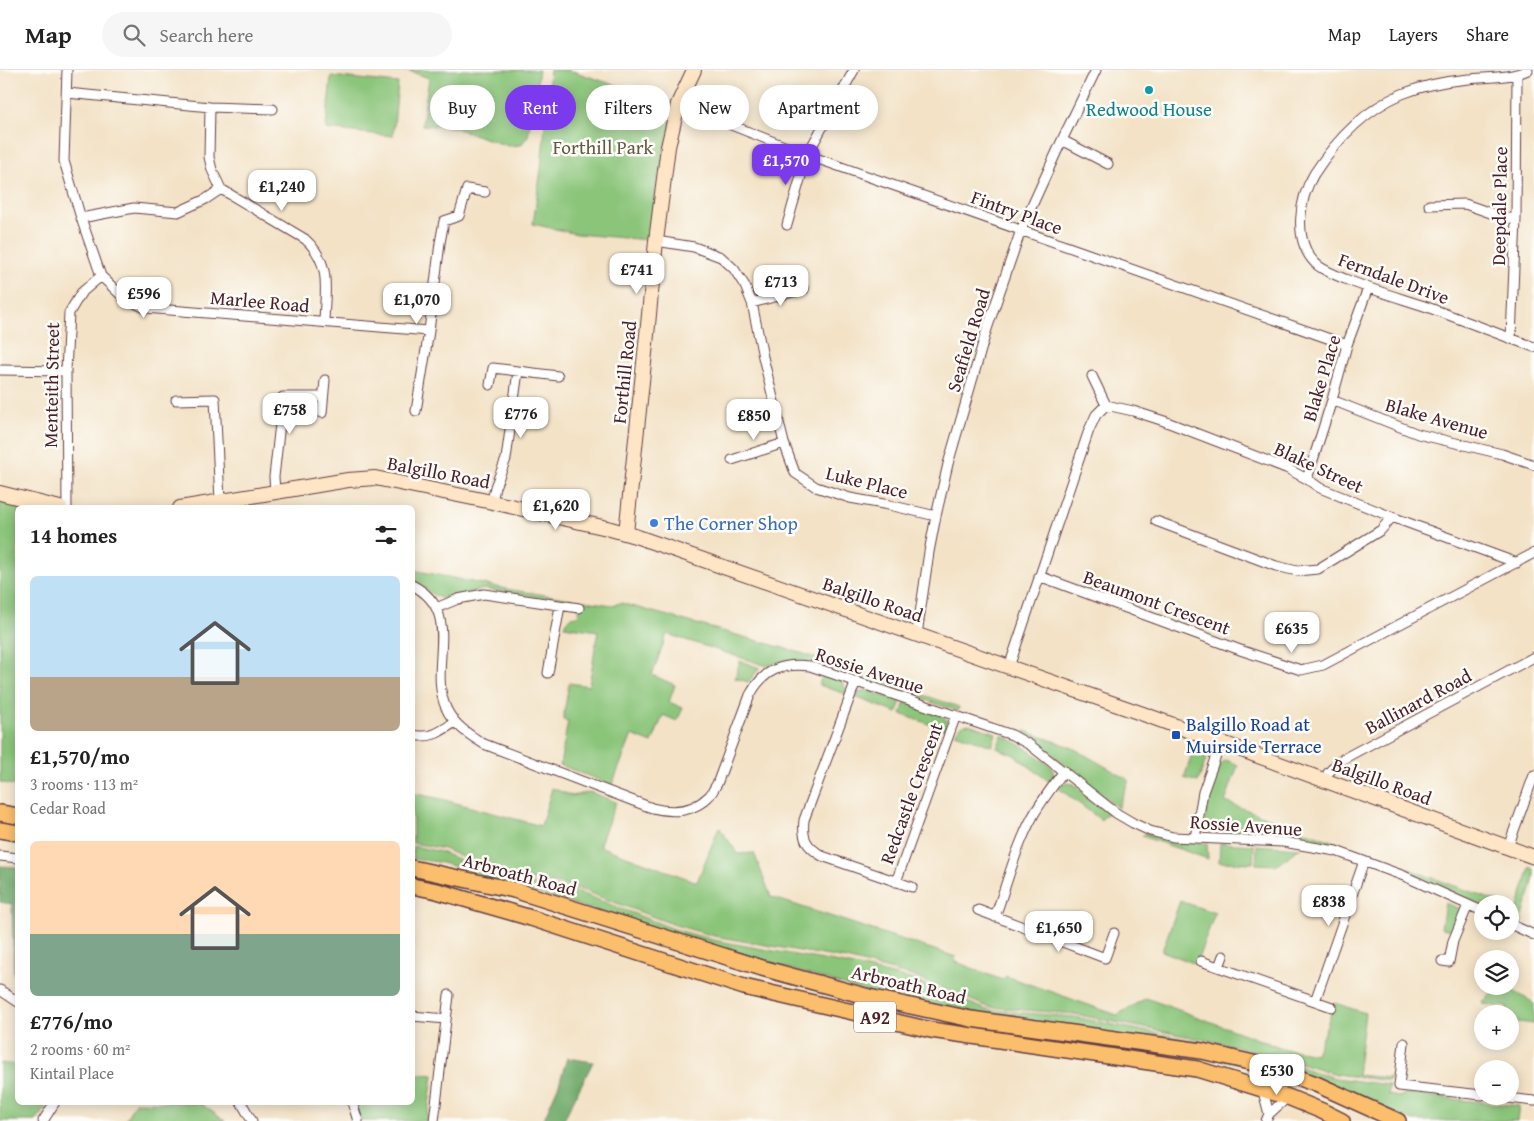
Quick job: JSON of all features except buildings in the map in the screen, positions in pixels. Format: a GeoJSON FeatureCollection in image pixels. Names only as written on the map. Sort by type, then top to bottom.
{"type":"FeatureCollection","features":[{"type":"Feature","properties":{"kind":"main road"},"geometry":{"type":"LineString","coordinates":[[0,813],[15,816]]}},
{"type":"Feature","properties":{"kind":"main road"},"geometry":{"type":"LineString","coordinates":[[0,830],[15,832]]}},
{"type":"Feature","properties":{"kind":"main road","name":"Arbroath Road"},"geometry":{"type":"LineString","coordinates":[[415,869],[514,890],[762,968],[869,997],[971,1019],[1202,1051],[1262,1065],[1316,1084],[1398,1121]]}},
{"type":"Feature","properties":{"kind":"main road","name":"Arbroath Road"},"geometry":{"type":"LineString","coordinates":[[415,887],[531,918],[744,987],[931,1030],[1198,1069],[1288,1097],[1342,1121]]}},
{"type":"Feature","properties":{"kind":"street","name":"Marlee Road"},"geometry":{"type":"LineString","coordinates":[[67,70],[64,161],[81,218],[102,276],[124,298],[145,308],[429,330]]}},
{"type":"Feature","properties":{"kind":"street","name":"Forthill Road"},"geometry":{"type":"LineString","coordinates":[[626,533],[656,241],[668,147],[678,104],[694,70]]}},
{"type":"Feature","properties":{"kind":"street"},"geometry":{"type":"LineString","coordinates":[[787,224],[807,154],[854,70]]}},
{"type":"Feature","properties":{"kind":"street","name":"Seafield Road"},"geometry":{"type":"LineString","coordinates":[[917,634],[936,516],[948,464],[987,329],[1020,230],[1096,70]]}},
{"type":"Feature","properties":{"kind":"street","name":"Ferndale Drive"},"geometry":{"type":"LineString","coordinates":[[1528,70],[1517,75],[1430,84],[1402,94],[1376,109],[1356,124],[1336,143],[1321,164],[1310,180],[1303,199],[1301,218],[1302,235],[1306,250],[1313,261],[1322,269],[1368,288],[1427,307],[1534,347]]}},
{"type":"Feature","properties":{"kind":"street","name":"Deepdale Place"},"geometry":{"type":"LineString","coordinates":[[1511,338],[1516,219],[1517,75]]}},
{"type":"Feature","properties":{"kind":"street"},"geometry":{"type":"LineString","coordinates":[[67,93],[210,107],[273,109]]}},
{"type":"Feature","properties":{"kind":"street","name":"Fintry Place"},"geometry":{"type":"LineString","coordinates":[[678,104],[807,154],[1347,345]]}},
{"type":"Feature","properties":{"kind":"street"},"geometry":{"type":"LineString","coordinates":[[210,107],[209,157],[212,170],[221,189],[305,239],[314,247],[323,264],[325,283],[324,322]]}},
{"type":"Feature","properties":{"kind":"street"},"geometry":{"type":"LineString","coordinates":[[1062,140],[1108,164]]}},
{"type":"Feature","properties":{"kind":"street"},"geometry":{"type":"LineString","coordinates":[[81,218],[134,208],[178,212],[206,199],[221,189]]}},
{"type":"Feature","properties":{"kind":"street"},"geometry":{"type":"LineString","coordinates":[[416,411],[444,221],[459,216],[467,189],[485,192]]}},
{"type":"Feature","properties":{"kind":"street"},"geometry":{"type":"LineString","coordinates":[[1429,204],[1465,204],[1502,217],[1516,219]]}},
{"type":"Feature","properties":{"kind":"street","name":"Luke Place"},"geometry":{"type":"LineString","coordinates":[[656,241],[694,247],[721,257],[734,269],[745,286],[752,303],[784,443],[795,473],[816,487],[850,498],[936,516]]}},
{"type":"Feature","properties":{"kind":"street","name":"Menteith Street"},"geometry":{"type":"LineString","coordinates":[[67,505],[66,371],[69,313],[81,293],[102,276]]}},
{"type":"Feature","properties":{"kind":"street","name":"Blake Place"},"geometry":{"type":"LineString","coordinates":[[1307,479],[1347,345],[1368,288]]}},
{"type":"Feature","properties":{"kind":"street"},"geometry":{"type":"LineString","coordinates":[[752,303],[804,289]]}},
{"type":"Feature","properties":{"kind":"street"},"geometry":{"type":"LineString","coordinates":[[490,385],[493,368],[558,376]]}},
{"type":"Feature","properties":{"kind":"street"},"geometry":{"type":"LineString","coordinates":[[0,370],[66,371]]}},
{"type":"Feature","properties":{"kind":"street"},"geometry":{"type":"LineString","coordinates":[[492,502],[495,487],[506,459],[518,371]]}},
{"type":"Feature","properties":{"kind":"street"},"geometry":{"type":"LineString","coordinates":[[1010,667],[1089,430],[1096,415],[1106,405],[1092,376]]}},
{"type":"Feature","properties":{"kind":"street"},"geometry":{"type":"LineString","coordinates":[[322,413],[325,380]]}},
{"type":"Feature","properties":{"kind":"street"},"geometry":{"type":"LineString","coordinates":[[275,491],[274,478],[283,397],[323,397]]}},
{"type":"Feature","properties":{"kind":"street"},"geometry":{"type":"LineString","coordinates":[[176,400],[215,399],[220,501]]}},
{"type":"Feature","properties":{"kind":"street","name":"Blake Avenue"},"geometry":{"type":"LineString","coordinates":[[1332,400],[1418,434],[1502,454],[1534,465]]}},
{"type":"Feature","properties":{"kind":"street","name":"Blake Street"},"geometry":{"type":"LineString","coordinates":[[1106,405],[1164,421],[1286,468],[1320,488],[1392,517],[1517,563]]}},
{"type":"Feature","properties":{"kind":"street"},"geometry":{"type":"LineString","coordinates":[[732,460],[784,443]]}},
{"type":"Feature","properties":{"kind":"street","name":"Balgillo Road"},"geometry":{"type":"LineString","coordinates":[[197,505],[275,491],[375,478],[492,502],[626,533],[1221,742],[1534,857]]}},
{"type":"Feature","properties":{"kind":"street"},"geometry":{"type":"LineString","coordinates":[[0,493],[48,505]]}},
{"type":"Feature","properties":{"kind":"street"},"geometry":{"type":"LineString","coordinates":[[1156,521],[1276,566],[1296,570],[1318,569],[1382,530],[1392,517]]}},
{"type":"Feature","properties":{"kind":"street","name":"Beaumont Crescent"},"geometry":{"type":"LineString","coordinates":[[1039,576],[1234,648],[1301,670],[1323,665],[1534,553]]}},
{"type":"Feature","properties":{"kind":"street","name":"Rossie Avenue"},"geometry":{"type":"LineString","coordinates":[[415,586],[421,589],[429,597],[441,620],[443,632],[439,676],[441,692],[446,708],[455,722],[469,735],[484,744],[652,808],[667,812],[683,811],[700,804],[709,796],[717,784],[750,695],[756,684],[765,674],[773,670],[785,666],[810,666],[1012,735],[1030,745],[1116,813],[1150,831],[1173,837],[1291,842],[1336,851],[1404,876],[1474,908]]}},
{"type":"Feature","properties":{"kind":"street"},"geometry":{"type":"LineString","coordinates":[[436,608],[458,599],[484,594],[579,608]]}},
{"type":"Feature","properties":{"kind":"street"},"geometry":{"type":"LineString","coordinates":[[548,673],[560,606]]}},
{"type":"Feature","properties":{"kind":"street","name":"Ballinard Road"},"geometry":{"type":"LineString","coordinates":[[1326,780],[1328,773],[1341,760],[1534,657]]}},
{"type":"Feature","properties":{"kind":"street","name":"Redcastle Crescent"},"geometry":{"type":"LineString","coordinates":[[856,681],[804,820],[803,831],[805,841],[812,850],[822,856],[912,887]]}},
{"type":"Feature","properties":{"kind":"street","name":"Redcastle Crescent"},"geometry":{"type":"LineString","coordinates":[[896,882],[956,715]]}},
{"type":"Feature","properties":{"kind":"street"},"geometry":{"type":"LineString","coordinates":[[415,735],[428,737],[455,722]]}},
{"type":"Feature","properties":{"kind":"street"},"geometry":{"type":"LineString","coordinates":[[1195,838],[1204,792],[1221,742]]}},
{"type":"Feature","properties":{"kind":"street"},"geometry":{"type":"LineString","coordinates":[[994,917],[1023,838],[1033,817],[1064,771]]}},
{"type":"Feature","properties":{"kind":"street"},"geometry":{"type":"LineString","coordinates":[[1508,847],[1534,775]]}},
{"type":"Feature","properties":{"kind":"street"},"geometry":{"type":"LineString","coordinates":[[0,856],[15,858]]}},
{"type":"Feature","properties":{"kind":"street"},"geometry":{"type":"LineString","coordinates":[[1315,1001],[1364,861]]}},
{"type":"Feature","properties":{"kind":"street"},"geometry":{"type":"LineString","coordinates":[[1442,961],[1449,962],[1453,940],[1468,905]]}},
{"type":"Feature","properties":{"kind":"street"},"geometry":{"type":"LineString","coordinates":[[978,910],[1105,958],[1114,932]]}},
{"type":"Feature","properties":{"kind":"street"},"geometry":{"type":"LineString","coordinates":[[1519,928],[1534,935]]}},
{"type":"Feature","properties":{"kind":"street"},"geometry":{"type":"LineString","coordinates":[[1219,967],[1223,956]]}},
{"type":"Feature","properties":{"kind":"street"},"geometry":{"type":"LineString","coordinates":[[1201,961],[1332,1007]]}},
{"type":"Feature","properties":{"kind":"street"},"geometry":{"type":"LineString","coordinates":[[0,990],[15,1000]]}},
{"type":"Feature","properties":{"kind":"street"},"geometry":{"type":"LineString","coordinates":[[434,1121],[449,995]]}},
{"type":"Feature","properties":{"kind":"street"},"geometry":{"type":"LineString","coordinates":[[415,1016],[446,1019]]}},
{"type":"Feature","properties":{"kind":"street"},"geometry":{"type":"LineString","coordinates":[[1404,1043],[1399,1086],[1474,1094]]}},
{"type":"Feature","properties":{"kind":"street"},"geometry":{"type":"LineString","coordinates":[[1260,1088],[1264,1095],[1268,1117]]}},
{"type":"Feature","properties":{"kind":"street"},"geometry":{"type":"LineString","coordinates":[[1268,1117],[1288,1097]]}},
{"type":"Feature","properties":{"kind":"street"},"geometry":{"type":"LineString","coordinates":[[1519,1099],[1534,1101]]}},
{"type":"Feature","properties":{"kind":"street"},"geometry":{"type":"LineString","coordinates":[[43,1121],[53,1105]]}},
{"type":"Feature","properties":{"kind":"street"},"geometry":{"type":"LineString","coordinates":[[243,1105],[252,1121]]}},
{"type":"Feature","properties":{"kind":"street"},"geometry":{"type":"LineString","coordinates":[[353,1105],[358,1121]]}},
{"type":"Feature","properties":{"kind":"green space"},"geometry":{"type":"Polygon","coordinates":[[[406,70],[539,70],[536,85],[505,85],[505,130],[529,130],[528,136],[521,145],[508,146],[461,130],[495,130],[495,85],[430,85],[430,126],[422,125],[429,78],[406,70]]]}},
{"type":"Feature","properties":{"kind":"green space","name":"Forthill Park"},"geometry":{"type":"Polygon","coordinates":[[[550,70],[569,70],[614,85],[586,85],[586,130],[669,130],[659,174],[649,240],[577,234],[533,224],[545,130],[576,130],[576,85],[549,85],[550,70]]]}},
{"type":"Feature","properties":{"kind":"green space"},"geometry":{"type":"Polygon","coordinates":[[[331,76],[398,83],[393,136],[326,129],[331,76]]]}},
{"type":"Feature","properties":{"kind":"green space","name":"Forthill Park"},"geometry":{"type":"Polygon","coordinates":[[[670,103],[675,105],[670,127],[670,103]]]}},
{"type":"Feature","properties":{"kind":"green space"},"geometry":{"type":"Polygon","coordinates":[[[0,500],[23,505],[15,505],[15,786],[0,782],[0,500]]]}},
{"type":"Feature","properties":{"kind":"green space"},"geometry":{"type":"Polygon","coordinates":[[[415,570],[512,590],[612,605],[621,603],[798,652],[959,707],[958,711],[808,661],[785,660],[767,666],[667,634],[652,675],[675,685],[669,702],[683,708],[677,721],[663,715],[652,743],[632,735],[612,785],[560,765],[568,721],[563,720],[569,683],[589,686],[598,631],[564,626],[570,618],[578,616],[580,605],[484,589],[444,599],[435,596],[415,581],[415,570]]]}},
{"type":"Feature","properties":{"kind":"green space"},"geometry":{"type":"Polygon","coordinates":[[[740,661],[760,668],[748,682],[735,678],[740,661]]]}},
{"type":"Feature","properties":{"kind":"green space"},"geometry":{"type":"Polygon","coordinates":[[[822,675],[841,681],[847,691],[846,694],[819,685],[822,675]]]}},
{"type":"Feature","properties":{"kind":"green space"},"geometry":{"type":"Polygon","coordinates":[[[866,690],[901,701],[897,713],[855,697],[860,692],[866,690]]]}},
{"type":"Feature","properties":{"kind":"green space"},"geometry":{"type":"Polygon","coordinates":[[[905,702],[942,715],[947,722],[946,730],[901,714],[905,702]]]}},
{"type":"Feature","properties":{"kind":"green space"},"geometry":{"type":"Polygon","coordinates":[[[969,724],[996,733],[992,746],[955,733],[961,726],[969,724]]]}},
{"type":"Feature","properties":{"kind":"green space"},"geometry":{"type":"Polygon","coordinates":[[[1025,731],[1071,747],[1129,780],[1118,808],[1024,734],[1025,731]]]}},
{"type":"Feature","properties":{"kind":"green space"},"geometry":{"type":"Polygon","coordinates":[[[1002,735],[1016,742],[1053,768],[1051,783],[1014,755],[997,748],[1002,735]]]}},
{"type":"Feature","properties":{"kind":"green space"},"geometry":{"type":"Polygon","coordinates":[[[1195,746],[1203,751],[1206,759],[1198,782],[1184,778],[1195,746]]]}},
{"type":"Feature","properties":{"kind":"green space"},"geometry":{"type":"Polygon","coordinates":[[[1226,760],[1238,765],[1225,802],[1479,895],[1474,895],[1474,902],[1423,879],[1349,851],[1322,843],[1297,838],[1220,835],[1220,832],[1210,830],[1207,828],[1205,821],[1207,804],[1222,762],[1226,760]]]}},
{"type":"Feature","properties":{"kind":"green space"},"geometry":{"type":"Polygon","coordinates":[[[1067,783],[1073,784],[1109,812],[1101,820],[1057,787],[1067,783]]]}},
{"type":"Feature","properties":{"kind":"green space"},"geometry":{"type":"Polygon","coordinates":[[[552,788],[572,796],[590,792],[616,802],[599,846],[697,882],[719,827],[738,854],[754,853],[771,897],[956,957],[954,961],[1002,980],[1006,976],[1117,1015],[1146,998],[1282,1048],[1316,1054],[1335,1003],[1365,1013],[1357,1075],[1390,1078],[1389,1081],[1336,1074],[1291,1060],[1231,1045],[1074,1014],[988,1007],[912,976],[846,959],[714,936],[675,925],[571,886],[519,878],[494,871],[444,849],[415,843],[415,794],[541,826],[552,788]]]}},
{"type":"Feature","properties":{"kind":"green space"},"geometry":{"type":"Polygon","coordinates":[[[1145,833],[1177,842],[1207,843],[1208,859],[1142,836],[1145,833]]]}},
{"type":"Feature","properties":{"kind":"green space"},"geometry":{"type":"Polygon","coordinates":[[[1220,843],[1254,845],[1253,863],[1219,862],[1220,843]]]}},
{"type":"Feature","properties":{"kind":"green space"},"geometry":{"type":"Polygon","coordinates":[[[1257,845],[1300,848],[1277,865],[1256,864],[1257,845]]]}},
{"type":"Feature","properties":{"kind":"green space"},"geometry":{"type":"Polygon","coordinates":[[[415,846],[441,852],[493,874],[518,882],[570,889],[674,929],[713,940],[845,964],[910,979],[987,1010],[1074,1017],[1204,1043],[1290,1064],[1335,1078],[1389,1085],[1388,1095],[1399,1097],[1406,1094],[1474,1101],[1474,1105],[1519,1106],[1517,1121],[1413,1121],[1316,1078],[870,993],[493,880],[457,867],[415,859],[415,846]]]}},
{"type":"Feature","properties":{"kind":"green space"},"geometry":{"type":"Polygon","coordinates":[[[0,866],[15,867],[15,976],[12,904],[0,902],[0,866]]]}},
{"type":"Feature","properties":{"kind":"green space"},"geometry":{"type":"Polygon","coordinates":[[[1530,867],[1534,869],[1534,878],[1521,924],[1519,923],[1519,904],[1530,867]]]}},
{"type":"Feature","properties":{"kind":"green space"},"geometry":{"type":"Polygon","coordinates":[[[1180,901],[1215,913],[1196,964],[1162,951],[1180,901]]]}},
{"type":"Feature","properties":{"kind":"green space"},"geometry":{"type":"Polygon","coordinates":[[[1445,903],[1461,909],[1452,930],[1441,928],[1445,903]]]}},
{"type":"Feature","properties":{"kind":"green space"},"geometry":{"type":"Polygon","coordinates":[[[1519,994],[1534,1003],[1534,1024],[1519,1022],[1519,1005],[1482,1004],[1490,995],[1519,994]]]}},
{"type":"Feature","properties":{"kind":"green space"},"geometry":{"type":"Polygon","coordinates":[[[567,1058],[593,1062],[563,1121],[543,1121],[559,1084],[567,1058]]]}},
{"type":"Feature","properties":{"kind":"green space"},"geometry":{"type":"Polygon","coordinates":[[[0,1063],[15,1065],[15,1105],[47,1105],[36,1121],[0,1121],[0,1063]]]}},
{"type":"Feature","properties":{"kind":"green space"},"geometry":{"type":"Polygon","coordinates":[[[415,1073],[433,1075],[427,1121],[361,1121],[356,1105],[415,1105],[415,1073]]]}},
{"type":"Feature","properties":{"kind":"green space"},"geometry":{"type":"Polygon","coordinates":[[[133,1105],[203,1105],[225,1121],[125,1121],[133,1105]]]}},
{"type":"Feature","properties":{"kind":"place","name":"Redwood House"},"geometry":{"type":"Point","coordinates":[1149,90]}},
{"type":"Feature","properties":{"kind":"place","name":"The Corner Shop"},"geometry":{"type":"Point","coordinates":[654,523]}},
{"type":"Feature","properties":{"kind":"place","name":"Balgillo Road at Muirside Terrace"},"geometry":{"type":"Point","coordinates":[1176,735]}}]}
